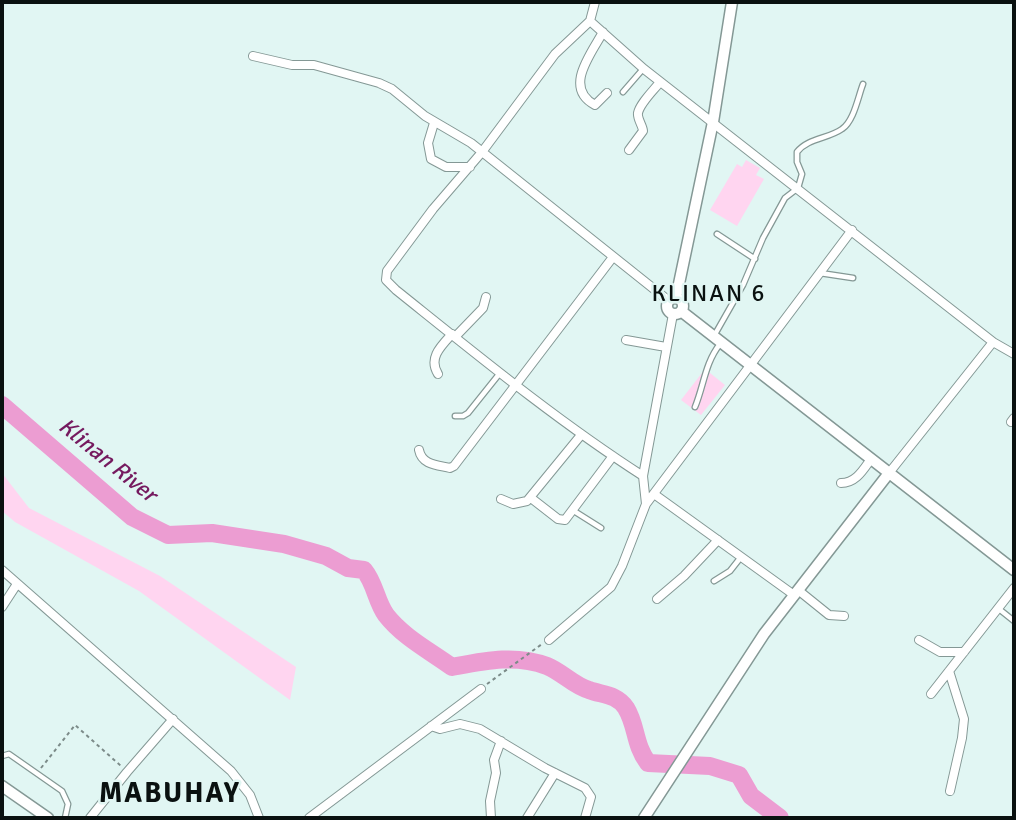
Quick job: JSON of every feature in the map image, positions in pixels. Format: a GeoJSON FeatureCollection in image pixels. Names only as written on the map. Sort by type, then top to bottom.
{"type":"FeatureCollection","features":[{"type":"Feature","properties":{"kind":"street"},"geometry":{"type":"LineString","coordinates":[[595,2],[590,21],[555,54],[482,152],[412,237],[386,276],[388,283],[396,290],[515,385],[581,435],[643,476]]}},
{"type":"Feature","properties":{"kind":"street"},"geometry":{"type":"LineString","coordinates":[[672,300],[713,122],[732,2]]}},
{"type":"Feature","properties":{"kind":"street"},"geometry":{"type":"LineString","coordinates":[[590,21],[643,69],[993,342],[1012,351]]}},
{"type":"Feature","properties":{"kind":"street"},"geometry":{"type":"LineString","coordinates":[[603,32],[583,67],[580,83],[586,99],[595,105],[607,93]]}},
{"type":"Feature","properties":{"kind":"street"},"geometry":{"type":"LineString","coordinates":[[253,56],[292,65],[314,65],[392,89],[434,123],[461,136],[482,152],[612,257],[672,300],[682,304],[666,347],[643,476],[646,504]]}},
{"type":"Feature","properties":{"kind":"street"},"geometry":{"type":"LineString","coordinates":[[629,150],[644,127],[638,117],[639,110],[660,82]]}},
{"type":"Feature","properties":{"kind":"street"},"geometry":{"type":"LineString","coordinates":[[434,123],[428,143],[430,159],[446,167],[470,167]]}},
{"type":"Feature","properties":{"kind":"street"},"geometry":{"type":"LineString","coordinates":[[549,640],[611,587],[646,504],[852,230]]}},
{"type":"Feature","properties":{"kind":"street"},"geometry":{"type":"LineString","coordinates":[[419,450],[426,463],[450,468],[454,466],[612,257]]}},
{"type":"Feature","properties":{"kind":"street"},"geometry":{"type":"LineString","coordinates":[[438,374],[433,364],[434,357],[483,308],[486,297]]}},
{"type":"Feature","properties":{"kind":"street"},"geometry":{"type":"LineString","coordinates":[[677,313],[718,340],[1014,570]]}},
{"type":"Feature","properties":{"kind":"street"},"geometry":{"type":"LineString","coordinates":[[626,340],[666,347]]}},
{"type":"Feature","properties":{"kind":"street"},"geometry":{"type":"LineString","coordinates":[[644,818],[764,634],[993,342]]}},
{"type":"Feature","properties":{"kind":"street"},"geometry":{"type":"LineString","coordinates":[[502,499],[513,504],[527,502],[581,435]]}},
{"type":"Feature","properties":{"kind":"street"},"geometry":{"type":"LineString","coordinates":[[531,498],[562,521],[613,456]]}},
{"type":"Feature","properties":{"kind":"street"},"geometry":{"type":"LineString","coordinates":[[841,483],[855,480],[871,459]]}},
{"type":"Feature","properties":{"kind":"street"},"geometry":{"type":"LineString","coordinates":[[654,494],[829,615],[844,616]]}},
{"type":"Feature","properties":{"kind":"street"},"geometry":{"type":"LineString","coordinates":[[657,599],[684,576],[718,540]]}},
{"type":"Feature","properties":{"kind":"street"},"geometry":{"type":"LineString","coordinates":[[2,570],[231,771],[250,795],[259,818]]}},
{"type":"Feature","properties":{"kind":"street"},"geometry":{"type":"LineString","coordinates":[[2,607],[17,584]]}},
{"type":"Feature","properties":{"kind":"street"},"geometry":{"type":"LineString","coordinates":[[931,694],[1014,588]]}},
{"type":"Feature","properties":{"kind":"street"},"geometry":{"type":"LineString","coordinates":[[919,640],[940,652],[964,652]]}},
{"type":"Feature","properties":{"kind":"street"},"geometry":{"type":"LineString","coordinates":[[948,671],[964,719],[950,791]]}},
{"type":"Feature","properties":{"kind":"street"},"geometry":{"type":"LineString","coordinates":[[309,818],[481,689]]}},
{"type":"Feature","properties":{"kind":"street"},"geometry":{"type":"LineString","coordinates":[[93,817],[127,772],[173,719]]}},
{"type":"Feature","properties":{"kind":"street"},"geometry":{"type":"LineString","coordinates":[[431,726],[440,729],[460,724],[470,725],[589,792],[591,797],[585,818]]}},
{"type":"Feature","properties":{"kind":"street"},"geometry":{"type":"LineString","coordinates":[[491,818],[490,801],[496,774],[495,755],[501,741]]}},
{"type":"Feature","properties":{"kind":"street"},"geometry":{"type":"LineString","coordinates":[[527,818],[555,773]]}},
{"type":"Feature","properties":{"kind":"street"},"geometry":{"type":"LineString","coordinates":[[2,786],[48,818]]}},
{"type":"Feature","properties":{"kind":"lane"},"geometry":{"type":"LineString","coordinates":[[623,92],[643,69]]}},
{"type":"Feature","properties":{"kind":"lane"},"geometry":{"type":"LineString","coordinates":[[695,407],[704,385],[708,363],[763,238],[785,198],[798,188],[802,174],[797,162],[797,152],[804,145],[843,129],[851,117],[863,84]]}},
{"type":"Feature","properties":{"kind":"lane"},"geometry":{"type":"LineString","coordinates":[[717,234],[755,259]]}},
{"type":"Feature","properties":{"kind":"lane"},"geometry":{"type":"LineString","coordinates":[[820,273],[853,278]]}},
{"type":"Feature","properties":{"kind":"lane"},"geometry":{"type":"LineString","coordinates":[[455,416],[468,413],[500,373]]}},
{"type":"Feature","properties":{"kind":"lane"},"geometry":{"type":"LineString","coordinates":[[573,510],[601,528]]}},
{"type":"Feature","properties":{"kind":"lane"},"geometry":{"type":"LineString","coordinates":[[714,581],[730,571],[741,556]]}},
{"type":"Feature","properties":{"kind":"lane"},"geometry":{"type":"LineString","coordinates":[[998,609],[1014,621]]}},
{"type":"Feature","properties":{"kind":"lane"},"geometry":{"type":"LineString","coordinates":[[2,756],[9,754],[62,791],[68,804],[65,818]]}},
{"type":"Feature","properties":{"kind":"path"},"geometry":{"type":"LineString","coordinates":[[481,689],[549,640]]}},
{"type":"Feature","properties":{"kind":"path"},"geometry":{"type":"LineString","coordinates":[[37,773],[75,725],[127,772]]}},
{"type":"Feature","properties":{"kind":"shaded area"},"geometry":{"type":"Polygon","coordinates":[[[746,160],[760,168],[756,175],[764,179],[737,226],[710,210],[737,164],[742,167],[746,160]]]}},
{"type":"Feature","properties":{"kind":"shaded area"},"geometry":{"type":"Polygon","coordinates":[[[705,369],[725,385],[701,415],[681,400],[705,369]]]}},
{"type":"Feature","properties":{"kind":"shaded area"},"geometry":{"type":"Polygon","coordinates":[[[2,473],[29,508],[160,576],[296,667],[290,700],[139,591],[15,522],[2,511],[2,473]]]}},
{"type":"Feature","properties":{"kind":"waterway","name":"Klinan River"},"geometry":{"type":"LineString","coordinates":[[2,405],[132,517],[168,535],[212,533],[284,544],[326,556],[348,568],[364,570],[383,610],[393,623],[452,667],[511,659],[547,666],[584,688],[614,697],[622,703],[630,715],[640,749],[648,763],[710,766],[739,775],[751,796],[780,818]]}},
{"type":"Feature","properties":{"kind":"district","name":"KLINAN 6"},"geometry":{"type":"Point","coordinates":[709,295]}},
{"type":"Feature","properties":{"kind":"district","name":"MABUHAY"},"geometry":{"type":"Point","coordinates":[170,795]}}]}
